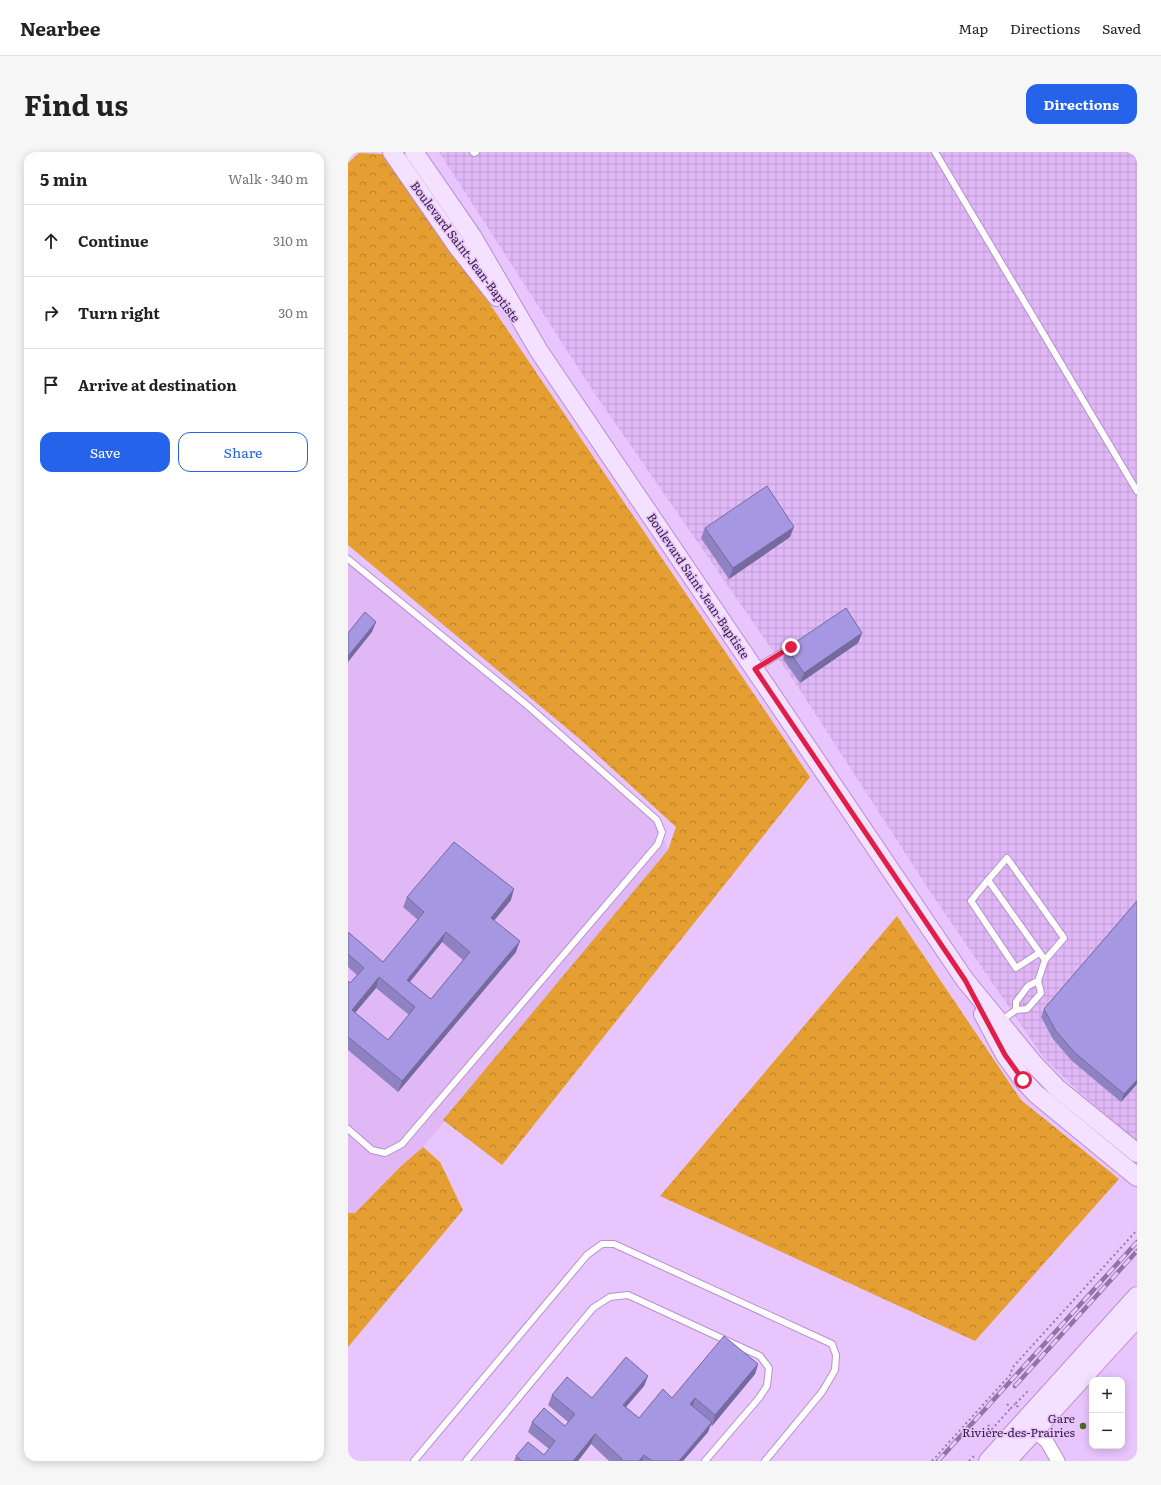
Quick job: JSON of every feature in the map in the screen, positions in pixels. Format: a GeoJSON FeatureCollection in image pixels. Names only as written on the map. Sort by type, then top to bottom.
{"type":"FeatureCollection","features":[{"type":"Feature","properties":{"kind":"main road","name":"Boulevard Saint-Jean-Baptiste"},"geometry":{"type":"LineString","coordinates":[[392,152],[457,246],[539,351],[965,980],[1034,1064],[1057,1088],[1137,1153]]}},
{"type":"Feature","properties":{"kind":"main road","name":"Boulevard Saint-Jean-Baptiste"},"geometry":{"type":"LineString","coordinates":[[417,153],[472,236],[539,351]]}},
{"type":"Feature","properties":{"kind":"main road","name":"Boulevard Saint-Jean-Baptiste"},"geometry":{"type":"LineString","coordinates":[[965,980],[1005,1055],[1023,1080],[1046,1103],[1137,1177]]}},
{"type":"Feature","properties":{"kind":"main road"},"geometry":{"type":"LineString","coordinates":[[1007,1461],[1029,1426],[1137,1296]]}},
{"type":"Feature","properties":{"kind":"main road"},"geometry":{"type":"LineString","coordinates":[[988,1461],[1029,1426],[1137,1318]]}},
{"type":"Feature","properties":{"kind":"street"},"geometry":{"type":"LineString","coordinates":[[1029,1426],[1047,1442],[1058,1461]]}},
{"type":"Feature","properties":{"kind":"lane"},"geometry":{"type":"LineString","coordinates":[[935,152],[1137,491]]}},
{"type":"Feature","properties":{"kind":"lane"},"geometry":{"type":"LineString","coordinates":[[348,559],[528,706],[657,820],[662,832],[658,844],[402,1144],[385,1153],[372,1150],[348,1129]]}},
{"type":"Feature","properties":{"kind":"lane"},"geometry":{"type":"LineString","coordinates":[[755,669],[791,647]]}},
{"type":"Feature","properties":{"kind":"lane"},"geometry":{"type":"LineString","coordinates":[[999,1021],[1016,1010],[1027,1009],[1040,993],[1038,981],[1045,960],[1064,938],[1007,858],[971,901],[1016,968],[1039,953]]}},
{"type":"Feature","properties":{"kind":"lane"},"geometry":{"type":"LineString","coordinates":[[988,880],[1045,960]]}},
{"type":"Feature","properties":{"kind":"lane"},"geometry":{"type":"LineString","coordinates":[[1016,1010],[1016,1002],[1028,986],[1038,981]]}},
{"type":"Feature","properties":{"kind":"lane"},"geometry":{"type":"LineString","coordinates":[[414,1461],[587,1255],[602,1244],[614,1244],[832,1344],[836,1355],[835,1370],[822,1392],[764,1461]]}},
{"type":"Feature","properties":{"kind":"lane"},"geometry":{"type":"LineString","coordinates":[[466,1461],[593,1308],[610,1297],[628,1295],[760,1356],[769,1368],[767,1386],[759,1398],[706,1461]]}},
{"type":"Feature","properties":{"kind":"path"},"geometry":{"type":"LineString","coordinates":[[932,1461],[1011,1374],[1012,1368],[1137,1230]]}},
{"type":"Feature","properties":{"kind":"path"},"geometry":{"type":"LineString","coordinates":[[1007,1404],[1011,1408]]}},
{"type":"Feature","properties":{"kind":"path"},"geometry":{"type":"LineString","coordinates":[[988,1425],[992,1429],[1015,1404]]}},
{"type":"Feature","properties":{"kind":"shaded area"},"geometry":{"type":"Polygon","coordinates":[[[439,152],[1137,152],[1137,1141],[1077,1090],[1043,1057],[931,893],[798,687],[595,394],[439,152]]]}},
{"type":"Feature","properties":{"kind":"shaded area"},"geometry":{"type":"Polygon","coordinates":[[[348,557],[657,820],[668,850],[423,1147],[400,1167],[355,1213],[348,1213],[348,557]]]}},
{"type":"Feature","properties":{"kind":"green space"},"geometry":{"type":"Polygon","coordinates":[[[359,153],[382,154],[404,177],[810,777],[502,1165],[443,1120],[668,850],[676,827],[582,741],[348,545],[348,163],[359,153]]]}},
{"type":"Feature","properties":{"kind":"green space"},"geometry":{"type":"Polygon","coordinates":[[[897,916],[1021,1100],[1119,1179],[975,1341],[660,1196],[897,916]]]}},
{"type":"Feature","properties":{"kind":"green space"},"geometry":{"type":"Polygon","coordinates":[[[423,1147],[440,1162],[463,1210],[348,1347],[348,1213],[355,1213],[400,1167],[423,1147]]]}},
{"type":"Feature","properties":{"kind":"building"},"geometry":{"type":"Polygon","coordinates":[[[767,486],[794,527],[733,568],[705,528],[767,486]]]}},
{"type":"Feature","properties":{"kind":"building"},"geometry":{"type":"Polygon","coordinates":[[[846,608],[862,633],[804,673],[787,648],[846,608]]]}},
{"type":"Feature","properties":{"kind":"building"},"geometry":{"type":"Polygon","coordinates":[[[365,612],[376,622],[348,656],[348,633],[365,612]]]}},
{"type":"Feature","properties":{"kind":"building"},"geometry":{"type":"Polygon","coordinates":[[[454,842],[514,889],[491,918],[520,941],[402,1081],[348,1037],[348,981],[350,983],[364,968],[348,954],[348,932],[383,962],[424,912],[407,897],[454,842]],[[446,932],[407,980],[431,999],[470,952],[446,932]],[[379,977],[352,1010],[388,1040],[415,1007],[379,977]]]}},
{"type":"Feature","properties":{"kind":"building"},"geometry":{"type":"Polygon","coordinates":[[[1137,901],[1137,1080],[1124,1094],[1074,1052],[1056,1031],[1044,1009],[1137,901]]]}},
{"type":"Feature","properties":{"kind":"building"},"geometry":{"type":"Polygon","coordinates":[[[724,1336],[758,1364],[715,1415],[695,1398],[690,1404],[712,1422],[679,1461],[652,1461],[644,1455],[639,1461],[621,1461],[622,1459],[595,1434],[573,1461],[522,1461],[516,1456],[528,1442],[544,1455],[555,1441],[532,1422],[544,1408],[565,1426],[575,1414],[552,1395],[567,1377],[592,1398],[626,1357],[648,1376],[623,1405],[639,1418],[663,1389],[672,1398],[724,1336]]]}},
{"type":"Feature","properties":{"kind":"railway"},"geometry":{"type":"LineString","coordinates":[[938,1461],[1137,1242]]}},
{"type":"Feature","properties":{"kind":"railway"},"geometry":{"type":"LineString","coordinates":[[1015,1386],[1137,1251]]}},
{"type":"Feature","properties":{"kind":"place","name":"Gare Rivière-des-Prairies"},"geometry":{"type":"Point","coordinates":[1083,1426]}},
{"type":"Feature","properties":{"kind":"route"},"geometry":{"type":"LineString","coordinates":[[791,647],[755,669],[965,980],[1005,1055],[1023,1080]]}}]}
